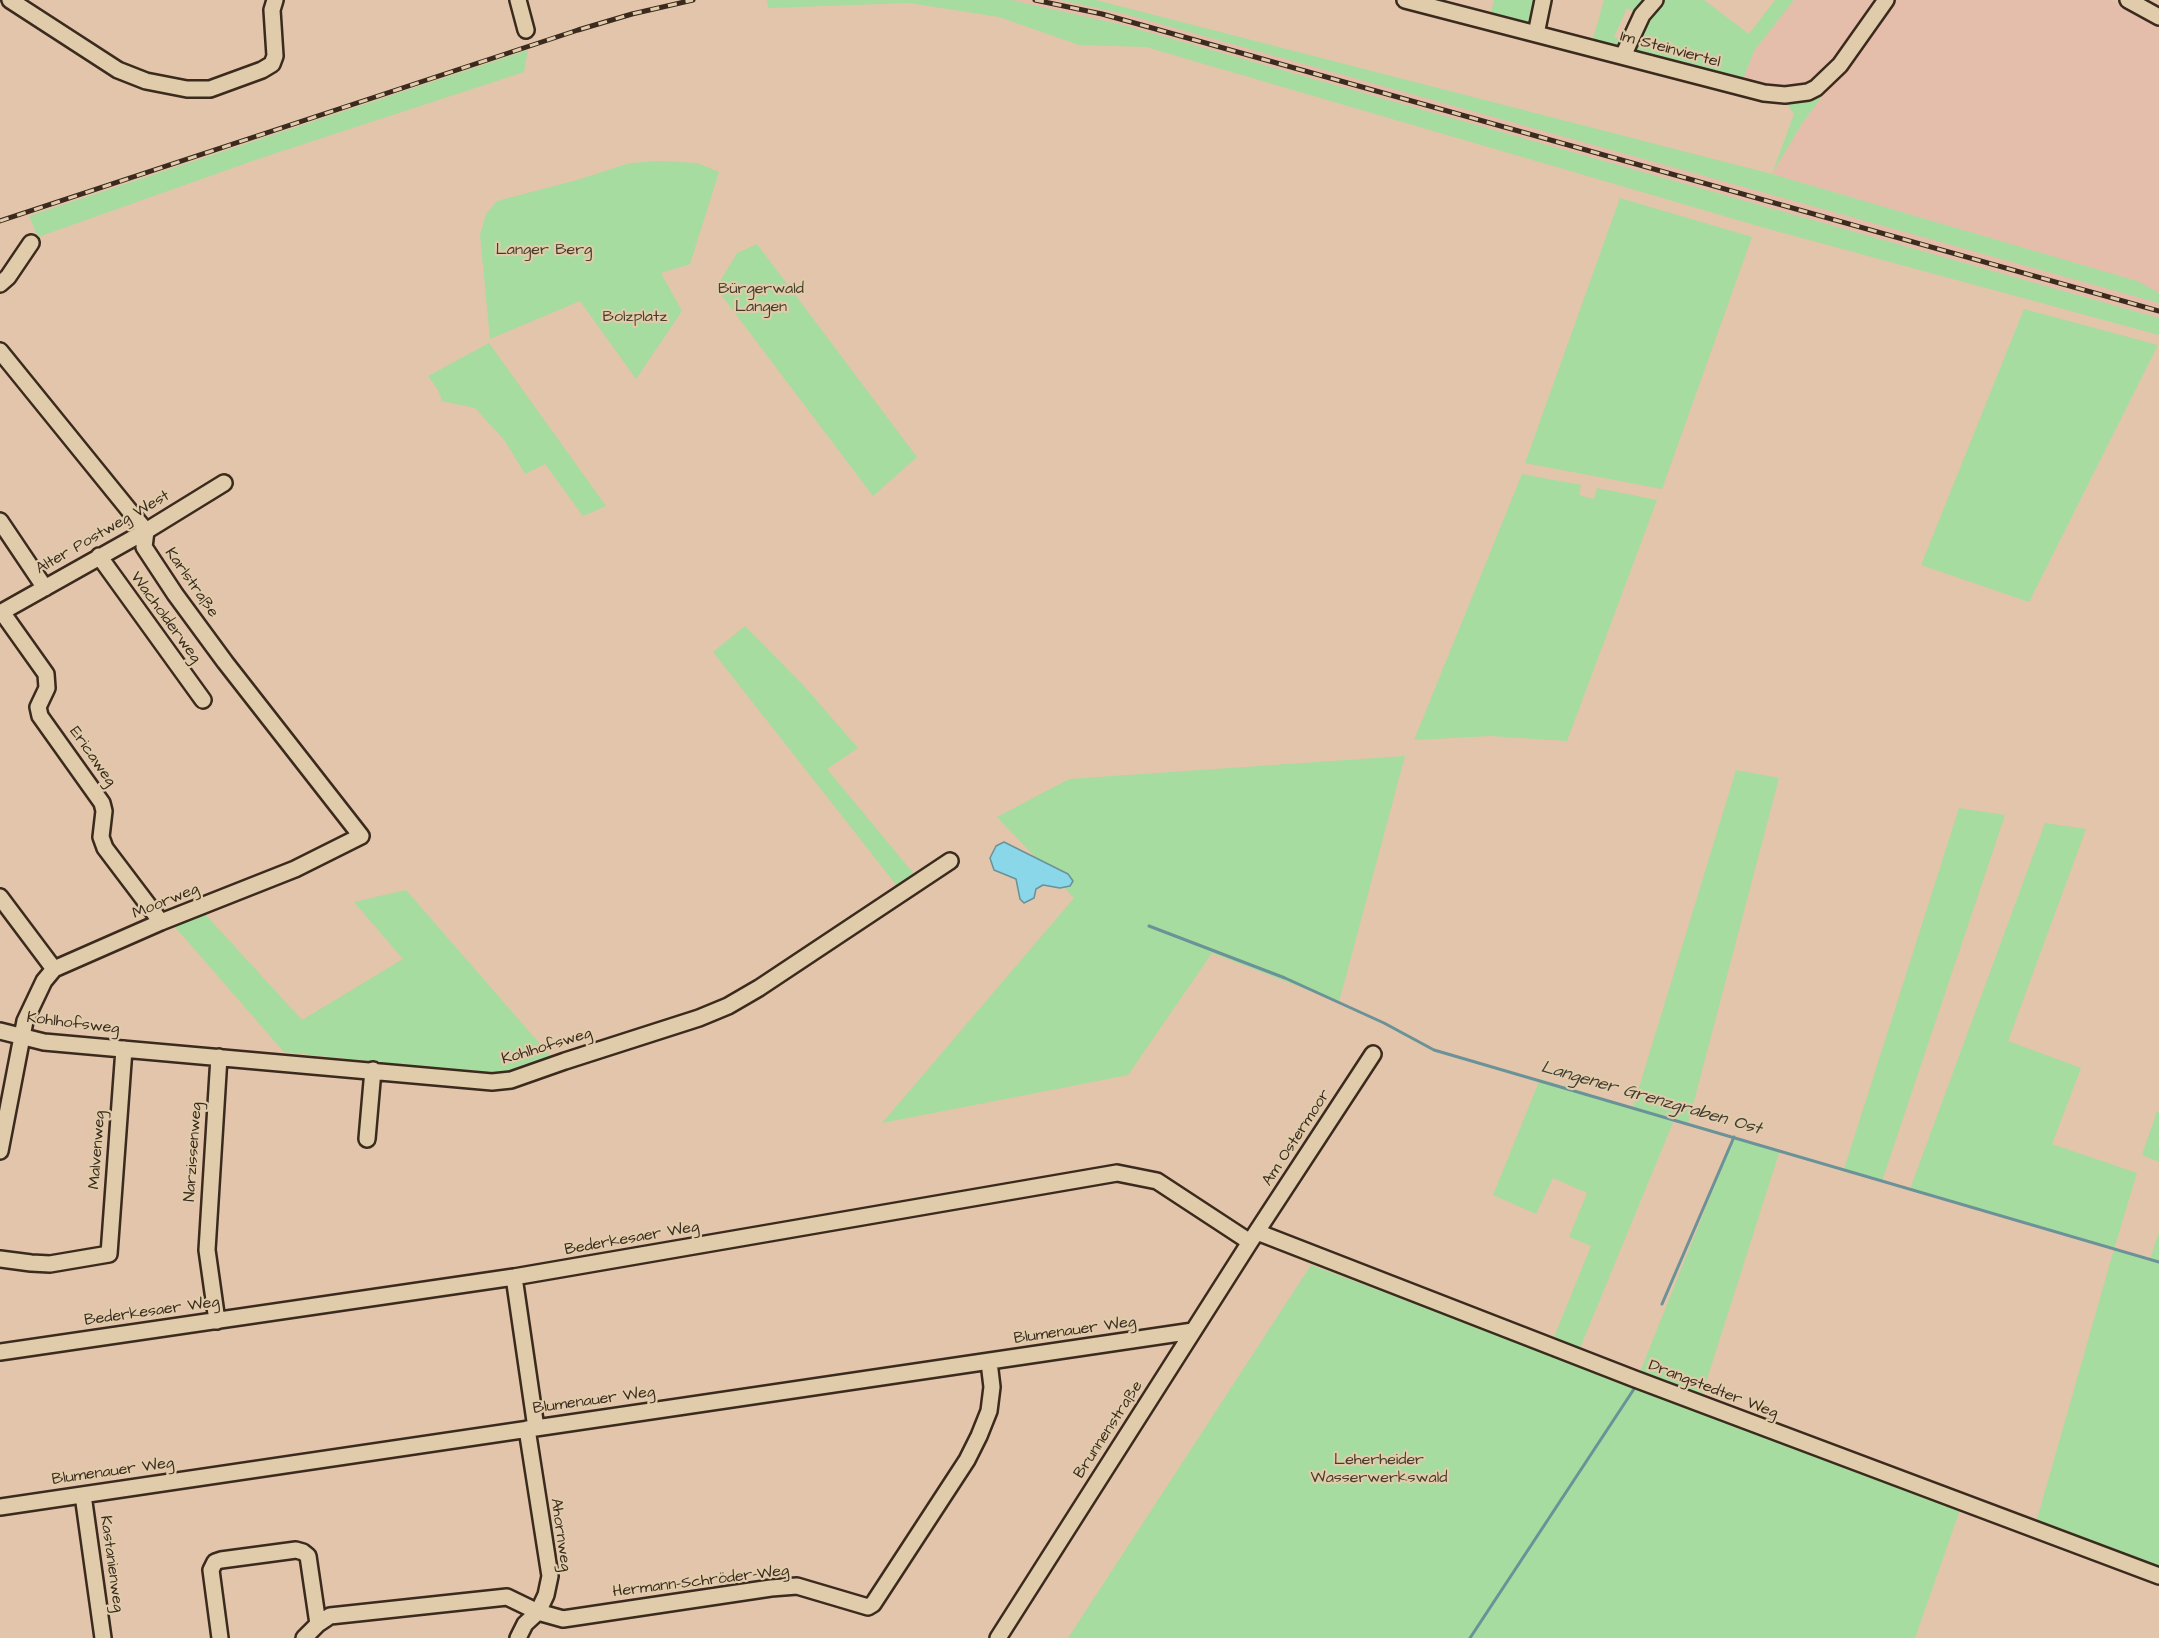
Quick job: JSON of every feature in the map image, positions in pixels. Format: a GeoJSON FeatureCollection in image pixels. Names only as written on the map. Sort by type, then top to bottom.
{"type":"FeatureCollection","features":[{"type":"Feature","properties":{"kind":"street"},"geometry":{"type":"LineString","coordinates":[[10,0],[118,70],[146,81],[187,89],[210,88],[262,70],[272,64],[275,56],[272,10],[274,0]]}},
{"type":"Feature","properties":{"kind":"street"},"geometry":{"type":"LineString","coordinates":[[518,0],[526,30]]}},
{"type":"Feature","properties":{"kind":"street","name":"Im Steinviertel"},"geometry":{"type":"LineString","coordinates":[[1405,0],[1435,4],[1536,34],[1764,93],[1785,95],[1809,92],[1840,65],[1886,0]]}},
{"type":"Feature","properties":{"kind":"street"},"geometry":{"type":"LineString","coordinates":[[1536,34],[1543,0]]}},
{"type":"Feature","properties":{"kind":"street"},"geometry":{"type":"LineString","coordinates":[[1623,56],[1642,15],[1655,0]]}},
{"type":"Feature","properties":{"kind":"street"},"geometry":{"type":"LineString","coordinates":[[2128,0],[2159,17]]}},
{"type":"Feature","properties":{"kind":"street"},"geometry":{"type":"LineString","coordinates":[[0,284],[31,243]]}},
{"type":"Feature","properties":{"kind":"street","name":"Karlstraße"},"geometry":{"type":"LineString","coordinates":[[0,351],[146,531],[144,547],[175,594],[361,836]]}},
{"type":"Feature","properties":{"kind":"street","name":"Alter Postweg West"},"geometry":{"type":"LineString","coordinates":[[1,613],[146,531],[224,483]]}},
{"type":"Feature","properties":{"kind":"street"},"geometry":{"type":"LineString","coordinates":[[0,521],[45,588]]}},
{"type":"Feature","properties":{"kind":"street","name":"Wacholderweg"},"geometry":{"type":"LineString","coordinates":[[99,556],[203,700]]}},
{"type":"Feature","properties":{"kind":"street","name":"Ericaweg"},"geometry":{"type":"LineString","coordinates":[[1,613],[46,674],[47,688],[38,707],[40,716],[102,803],[104,811],[101,837],[105,848],[162,922]]}},
{"type":"Feature","properties":{"kind":"street","name":"Moorweg"},"geometry":{"type":"LineString","coordinates":[[54,969],[295,868],[361,836]]}},
{"type":"Feature","properties":{"kind":"street","name":"Kohlhofsweg"},"geometry":{"type":"LineString","coordinates":[[0,1031],[22,1038],[44,1041],[492,1082],[511,1080],[699,1018],[728,1006],[759,988],[950,861]]}},
{"type":"Feature","properties":{"kind":"street"},"geometry":{"type":"LineString","coordinates":[[0,897],[54,969],[44,981],[25,1021],[0,1151]]}},
{"type":"Feature","properties":{"kind":"street","name":"Malvenweg"},"geometry":{"type":"LineString","coordinates":[[0,1259],[50,1264],[109,1254],[124,1048]]}},
{"type":"Feature","properties":{"kind":"street","name":"Am Ostermoor"},"geometry":{"type":"LineString","coordinates":[[1254,1237],[1373,1054]]}},
{"type":"Feature","properties":{"kind":"street","name":"Narzissenweg"},"geometry":{"type":"LineString","coordinates":[[217,1321],[207,1250],[219,1057]]}},
{"type":"Feature","properties":{"kind":"street"},"geometry":{"type":"LineString","coordinates":[[368,1139],[373,1070]]}},
{"type":"Feature","properties":{"kind":"street","name":"Bederkesaer Weg"},"geometry":{"type":"LineString","coordinates":[[0,1352],[514,1277],[1117,1173],[1157,1181],[1254,1237]]}},
{"type":"Feature","properties":{"kind":"street","name":"Brunnenstraße"},"geometry":{"type":"LineString","coordinates":[[998,1638],[1254,1237]]}},
{"type":"Feature","properties":{"kind":"street","name":"Drangstedter Weg"},"geometry":{"type":"LineString","coordinates":[[1254,1237],[2159,1576]]}},
{"type":"Feature","properties":{"kind":"street","name":"Ahornweg"},"geometry":{"type":"LineString","coordinates":[[514,1277],[550,1576],[546,1595],[538,1612],[525,1624],[518,1638]]}},
{"type":"Feature","properties":{"kind":"street","name":"Blumenauer Weg"},"geometry":{"type":"LineString","coordinates":[[0,1507],[1193,1331]]}},
{"type":"Feature","properties":{"kind":"street","name":"Hermann-Schröder-Weg"},"geometry":{"type":"LineString","coordinates":[[304,1638],[330,1616],[507,1597],[538,1612],[563,1619],[771,1588],[797,1587],[834,1596],[860,1606],[873,1604],[967,1460],[979,1436],[989,1411],[992,1387],[989,1362]]}},
{"type":"Feature","properties":{"kind":"street","name":"Kastanienweg"},"geometry":{"type":"LineString","coordinates":[[83,1495],[103,1638]]}},
{"type":"Feature","properties":{"kind":"street"},"geometry":{"type":"LineString","coordinates":[[220,1638],[210,1570],[215,1562],[221,1560],[296,1550],[303,1552],[308,1556],[318,1624]]}},
{"type":"Feature","properties":{"kind":"shaded area"},"geometry":{"type":"Polygon","coordinates":[[[1011,0],[1060,0],[1125,14],[2088,281],[2159,303],[2159,318],[1123,25],[1011,0]]]}},
{"type":"Feature","properties":{"kind":"shaded area"},"geometry":{"type":"Polygon","coordinates":[[[1794,0],[2111,0],[2159,28],[2159,293],[2137,281],[1772,174],[1801,125],[1830,85],[1785,88],[1743,79],[1754,51],[1794,0]]]}},
{"type":"Feature","properties":{"kind":"green space"},"geometry":{"type":"Polygon","coordinates":[[[767,0],[1011,0],[1123,25],[2159,318],[2159,335],[1765,228],[1146,47],[1079,45],[999,17],[909,3],[768,8],[767,0]]]}},
{"type":"Feature","properties":{"kind":"green space"},"geometry":{"type":"Polygon","coordinates":[[[1060,0],[1096,0],[1772,174],[2137,281],[2159,293],[2159,303],[1125,14],[1060,0]]]}},
{"type":"Feature","properties":{"kind":"green space"},"geometry":{"type":"Polygon","coordinates":[[[1494,0],[1534,0],[1529,24],[1491,12],[1494,0]]]}},
{"type":"Feature","properties":{"kind":"green space"},"geometry":{"type":"Polygon","coordinates":[[[1604,0],[1646,0],[1635,12],[1627,8],[1614,37],[1623,41],[1620,48],[1593,39],[1604,0]]]}},
{"type":"Feature","properties":{"kind":"green space"},"geometry":{"type":"Polygon","coordinates":[[[1659,0],[1704,0],[1749,34],[1775,0],[1794,0],[1754,51],[1743,79],[1632,51],[1645,17],[1659,0]]]}},
{"type":"Feature","properties":{"kind":"green space"},"geometry":{"type":"Polygon","coordinates":[[[528,50],[524,72],[258,159],[38,237],[29,216],[528,50]]]}},
{"type":"Feature","properties":{"kind":"green space"},"geometry":{"type":"Polygon","coordinates":[[[1831,84],[1801,125],[1772,174],[1794,114],[1785,101],[1831,84]]]}},
{"type":"Feature","properties":{"kind":"green space","name":"Langer Berg"},"geometry":{"type":"Polygon","coordinates":[[[661,161],[697,163],[719,172],[690,264],[661,273],[682,311],[636,379],[580,301],[490,339],[480,235],[486,214],[497,201],[630,163],[661,161]]]}},
{"type":"Feature","properties":{"kind":"green space"},"geometry":{"type":"Polygon","coordinates":[[[1620,198],[1752,237],[1662,489],[1525,463],[1620,198]]]}},
{"type":"Feature","properties":{"kind":"green space","name":"Bürgerwald Langen"},"geometry":{"type":"Polygon","coordinates":[[[757,244],[917,457],[873,496],[716,288],[737,253],[757,244]]]}},
{"type":"Feature","properties":{"kind":"green space"},"geometry":{"type":"Polygon","coordinates":[[[2024,309],[2158,345],[2029,602],[1921,565],[2024,309]]]}},
{"type":"Feature","properties":{"kind":"green space"},"geometry":{"type":"Polygon","coordinates":[[[489,343],[606,506],[583,516],[545,464],[525,474],[505,441],[475,408],[442,401],[438,390],[428,376],[489,343]]]}},
{"type":"Feature","properties":{"kind":"green space"},"geometry":{"type":"Polygon","coordinates":[[[1522,474],[1581,485],[1579,495],[1594,499],[1597,488],[1657,500],[1567,741],[1490,736],[1414,740],[1522,474]]]}},
{"type":"Feature","properties":{"kind":"green space"},"geometry":{"type":"Polygon","coordinates":[[[745,626],[804,686],[858,748],[827,769],[914,874],[897,886],[713,652],[745,626]]]}},
{"type":"Feature","properties":{"kind":"green space"},"geometry":{"type":"Polygon","coordinates":[[[1405,756],[1339,1002],[1212,953],[1128,1075],[882,1123],[1074,898],[997,817],[1069,779],[1405,756]]]}},
{"type":"Feature","properties":{"kind":"green space"},"geometry":{"type":"Polygon","coordinates":[[[1736,770],[1779,778],[1688,1124],[1674,1120],[1578,1353],[1552,1342],[1591,1246],[1569,1237],[1587,1193],[1553,1178],[1536,1214],[1493,1195],[1540,1079],[1633,1107],[1736,770]]]}},
{"type":"Feature","properties":{"kind":"green space"},"geometry":{"type":"Polygon","coordinates":[[[1959,808],[2005,815],[1882,1181],[1844,1169],[1959,808]]]}},
{"type":"Feature","properties":{"kind":"green space"},"geometry":{"type":"Polygon","coordinates":[[[2045,823],[2086,829],[2008,1041],[2081,1068],[2052,1144],[2137,1173],[2114,1249],[1910,1189],[2045,823]]]}},
{"type":"Feature","properties":{"kind":"green space"},"geometry":{"type":"Polygon","coordinates":[[[406,890],[554,1060],[495,1075],[284,1052],[175,927],[204,913],[302,1020],[403,959],[354,902],[406,890]]]}},
{"type":"Feature","properties":{"kind":"green space"},"geometry":{"type":"Polygon","coordinates":[[[2157,1111],[2159,1112],[2159,1162],[2142,1155],[2157,1111]]]}},
{"type":"Feature","properties":{"kind":"green space"},"geometry":{"type":"Polygon","coordinates":[[[1734,1137],[1780,1150],[1700,1401],[1638,1377],[1734,1137]]]}},
{"type":"Feature","properties":{"kind":"green space"},"geometry":{"type":"Polygon","coordinates":[[[2159,1232],[2159,1572],[2035,1526],[2114,1249],[2150,1259],[2159,1232]]]}},
{"type":"Feature","properties":{"kind":"green space","name":"Leherheider Wasserwerkswald"},"geometry":{"type":"Polygon","coordinates":[[[1311,1265],[1961,1507],[1915,1638],[1068,1638],[1311,1265]]]}},
{"type":"Feature","properties":{"kind":"water"},"geometry":{"type":"Polygon","coordinates":[[[1004,842],[1068,874],[1073,881],[1070,886],[1060,888],[1043,885],[1036,889],[1034,898],[1024,903],[1020,899],[1016,879],[994,870],[990,858],[996,846],[1004,842]]]}},
{"type":"Feature","properties":{"kind":"waterway","name":"Langener Grenzgraben Ost"},"geometry":{"type":"LineString","coordinates":[[1149,926],[1285,978],[1384,1023],[1434,1050],[2159,1262]]}},
{"type":"Feature","properties":{"kind":"waterway"},"geometry":{"type":"LineString","coordinates":[[1662,1304],[1734,1137]]}},
{"type":"Feature","properties":{"kind":"waterway"},"geometry":{"type":"LineString","coordinates":[[1470,1638],[1634,1389]]}},
{"type":"Feature","properties":{"kind":"railway"},"geometry":{"type":"LineString","coordinates":[[0,221],[578,30],[632,14],[693,0]]}},
{"type":"Feature","properties":{"kind":"railway"},"geometry":{"type":"LineString","coordinates":[[1035,0],[1102,14],[2159,311]]}},
{"type":"Feature","properties":{"kind":"park label","name":"Bolzplatz"},"geometry":{"type":"Point","coordinates":[635,318]}}]}
